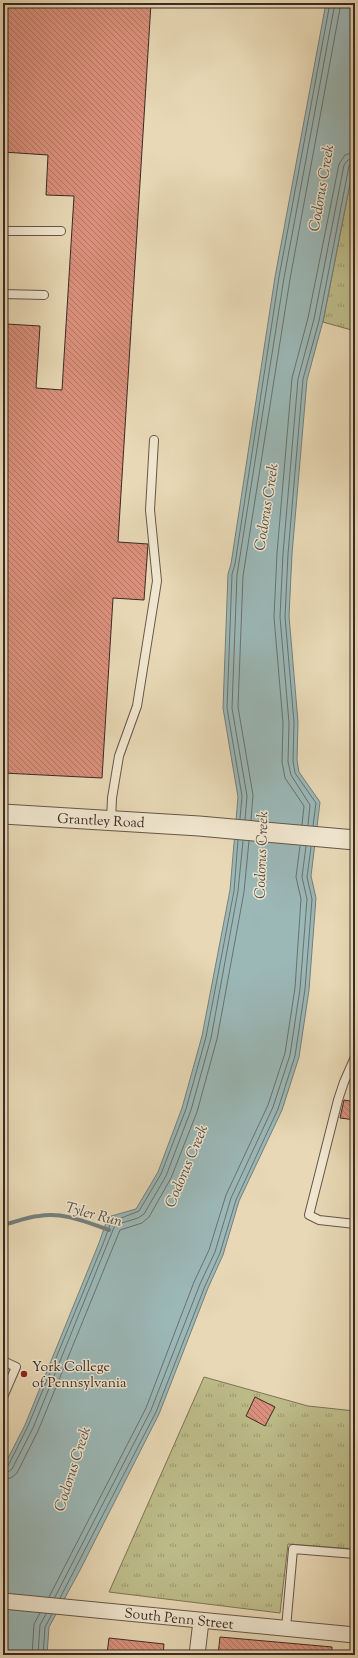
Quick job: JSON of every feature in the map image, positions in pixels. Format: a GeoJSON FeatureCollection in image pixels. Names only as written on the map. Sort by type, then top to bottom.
{"type":"FeatureCollection","features":[{"type":"Feature","properties":{"kind":"street","name":"Grantley Road"},"geometry":{"type":"LineString","coordinates":[[3,814],[199,826],[351,840]]}},
{"type":"Feature","properties":{"kind":"street","name":"South Penn Street"},"geometry":{"type":"LineString","coordinates":[[3,1601],[355,1635]]}},
{"type":"Feature","properties":{"kind":"street"},"geometry":{"type":"LineString","coordinates":[[197,1655],[201,1620]]}},
{"type":"Feature","properties":{"kind":"lane"},"geometry":{"type":"LineString","coordinates":[[3,231],[61,231]]}},
{"type":"Feature","properties":{"kind":"lane"},"geometry":{"type":"LineString","coordinates":[[3,294],[44,295]]}},
{"type":"Feature","properties":{"kind":"lane"},"geometry":{"type":"LineString","coordinates":[[111,821],[112,798],[119,756],[137,706],[157,581],[150,510],[154,440]]}},
{"type":"Feature","properties":{"kind":"lane"},"geometry":{"type":"LineString","coordinates":[[355,1057],[338,1100],[309,1215],[319,1220],[355,1224]]}},
{"type":"Feature","properties":{"kind":"lane"},"geometry":{"type":"LineString","coordinates":[[3,1361],[16,1367],[3,1397]]}},
{"type":"Feature","properties":{"kind":"lane"},"geometry":{"type":"LineString","coordinates":[[286,1628],[292,1549],[355,1554]]}},
{"type":"Feature","properties":{"kind":"green space"},"geometry":{"type":"Polygon","coordinates":[[[355,158],[355,331],[323,322],[355,158]]]}},
{"type":"Feature","properties":{"kind":"green space"},"geometry":{"type":"Polygon","coordinates":[[[204,1377],[308,1406],[355,1411],[355,1549],[288,1544],[280,1613],[109,1592],[204,1377]]]}},
{"type":"Feature","properties":{"kind":"water","name":"Codorus Creek"},"geometry":{"type":"Polygon","coordinates":[[[326,3],[355,3],[355,158],[323,321],[307,380],[292,554],[289,616],[298,722],[297,760],[299,772],[320,802],[311,876],[316,898],[309,990],[299,1057],[282,1110],[239,1201],[223,1255],[208,1288],[159,1414],[79,1572],[49,1627],[47,1655],[3,1655],[3,1468],[25,1425],[99,1243],[108,1217],[136,1209],[158,1172],[182,1108],[202,1036],[230,890],[238,797],[223,708],[228,574],[231,564],[275,277],[326,3]]]}},
{"type":"Feature","properties":{"kind":"building"},"geometry":{"type":"Polygon","coordinates":[[[3,3],[151,3],[118,542],[148,544],[144,600],[113,598],[102,778],[3,773],[3,378],[6,324],[40,326],[36,388],[62,390],[74,196],[46,195],[48,155],[3,152],[3,3]]]}},
{"type":"Feature","properties":{"kind":"building"},"geometry":{"type":"Polygon","coordinates":[[[344,1100],[355,1102],[355,1120],[340,1118],[344,1100]]]}},
{"type":"Feature","properties":{"kind":"building"},"geometry":{"type":"Polygon","coordinates":[[[255,1397],[275,1407],[265,1426],[246,1416],[255,1397]]]}},
{"type":"Feature","properties":{"kind":"building"},"geometry":{"type":"Polygon","coordinates":[[[220,1637],[332,1647],[332,1655],[218,1655],[220,1637]]]}},
{"type":"Feature","properties":{"kind":"building"},"geometry":{"type":"Polygon","coordinates":[[[109,1638],[164,1644],[163,1655],[107,1654],[109,1638]]]}},
{"type":"Feature","properties":{"kind":"waterway","name":"Tyler Run"},"geometry":{"type":"LineString","coordinates":[[3,1225],[26,1218],[57,1215],[75,1218],[109,1230]]}},
{"type":"Feature","properties":{"kind":"place","name":"York College of Pennsylvania"},"geometry":{"type":"Point","coordinates":[24,1374]}}]}
